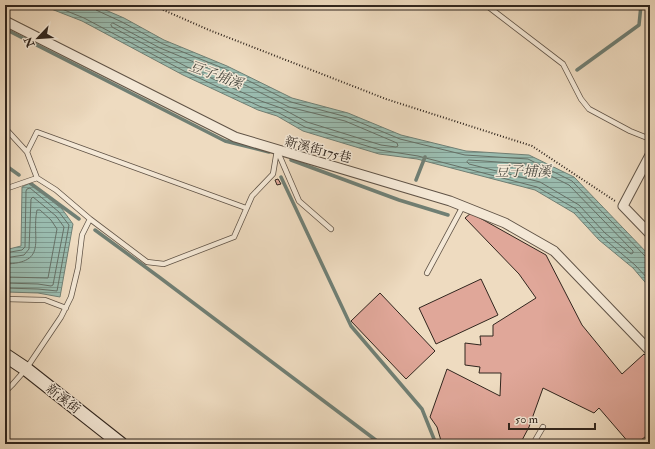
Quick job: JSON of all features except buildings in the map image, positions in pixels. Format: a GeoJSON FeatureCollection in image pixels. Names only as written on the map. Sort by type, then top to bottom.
{"type":"FeatureCollection","features":[{"type":"Feature","properties":{"kind":"street"},"geometry":{"type":"LineString","coordinates":[[5,21],[235,137],[277,150]]}},
{"type":"Feature","properties":{"kind":"street","name":"新溪街175巷"},"geometry":{"type":"LineString","coordinates":[[277,150],[450,201],[505,223],[554,250],[650,351]]}},
{"type":"Feature","properties":{"kind":"street"},"geometry":{"type":"LineString","coordinates":[[650,155],[623,206],[650,234]]}},
{"type":"Feature","properties":{"kind":"street","name":"新溪街"},"geometry":{"type":"LineString","coordinates":[[5,355],[26,369],[121,444]]}},
{"type":"Feature","properties":{"kind":"lane"},"geometry":{"type":"LineString","coordinates":[[486,5],[563,64],[581,99],[589,109],[630,131],[650,139]]}},
{"type":"Feature","properties":{"kind":"lane"},"geometry":{"type":"LineString","coordinates":[[5,128],[27,152],[37,178],[5,189]]}},
{"type":"Feature","properties":{"kind":"lane"},"geometry":{"type":"LineString","coordinates":[[27,152],[37,132],[246,208]]}},
{"type":"Feature","properties":{"kind":"lane"},"geometry":{"type":"LineString","coordinates":[[277,150],[299,201],[331,229]]}},
{"type":"Feature","properties":{"kind":"lane","name":"新溪街175巷"},"geometry":{"type":"LineString","coordinates":[[37,178],[56,190],[90,219],[147,262],[164,264],[234,237],[252,196],[273,174],[277,150]]}},
{"type":"Feature","properties":{"kind":"lane"},"geometry":{"type":"LineString","coordinates":[[428,273],[463,206]]}},
{"type":"Feature","properties":{"kind":"lane"},"geometry":{"type":"LineString","coordinates":[[5,392],[26,369],[66,308],[71,297],[78,268],[82,235],[90,219]]}},
{"type":"Feature","properties":{"kind":"lane"},"geometry":{"type":"LineString","coordinates":[[5,299],[45,300],[66,308]]}},
{"type":"Feature","properties":{"kind":"lane"},"geometry":{"type":"LineString","coordinates":[[533,444],[543,427]]}},
{"type":"Feature","properties":{"kind":"path"},"geometry":{"type":"LineString","coordinates":[[152,5],[209,30],[386,99],[532,146],[623,206]]}},
{"type":"Feature","properties":{"kind":"water","name":"豆子埔溪"},"geometry":{"type":"Polygon","coordinates":[[[41,5],[94,5],[124,18],[164,40],[227,66],[292,98],[348,113],[401,135],[466,151],[529,155],[574,177],[650,256],[650,288],[633,268],[599,240],[574,213],[535,190],[417,159],[379,154],[303,131],[277,116],[258,110],[183,75],[82,21],[41,5]]]}},
{"type":"Feature","properties":{"kind":"water"},"geometry":{"type":"Polygon","coordinates":[[[30,183],[62,209],[73,224],[60,297],[38,293],[7,292],[5,279],[5,250],[21,246],[22,187],[30,183]]]}},
{"type":"Feature","properties":{"kind":"waterway"},"geometry":{"type":"LineString","coordinates":[[577,70],[639,25],[641,5]]}},
{"type":"Feature","properties":{"kind":"waterway"},"geometry":{"type":"LineString","coordinates":[[5,29],[225,141],[269,152]]}},
{"type":"Feature","properties":{"kind":"waterway"},"geometry":{"type":"LineString","coordinates":[[416,180],[425,157]]}},
{"type":"Feature","properties":{"kind":"waterway"},"geometry":{"type":"LineString","coordinates":[[291,160],[399,200],[448,215]]}},
{"type":"Feature","properties":{"kind":"waterway"},"geometry":{"type":"LineString","coordinates":[[5,165],[19,175]]}},
{"type":"Feature","properties":{"kind":"waterway"},"geometry":{"type":"LineString","coordinates":[[281,177],[351,326],[422,409],[436,444]]}},
{"type":"Feature","properties":{"kind":"waterway"},"geometry":{"type":"LineString","coordinates":[[30,183],[79,219]]}},
{"type":"Feature","properties":{"kind":"waterway"},"geometry":{"type":"LineString","coordinates":[[95,230],[381,444]]}}]}
